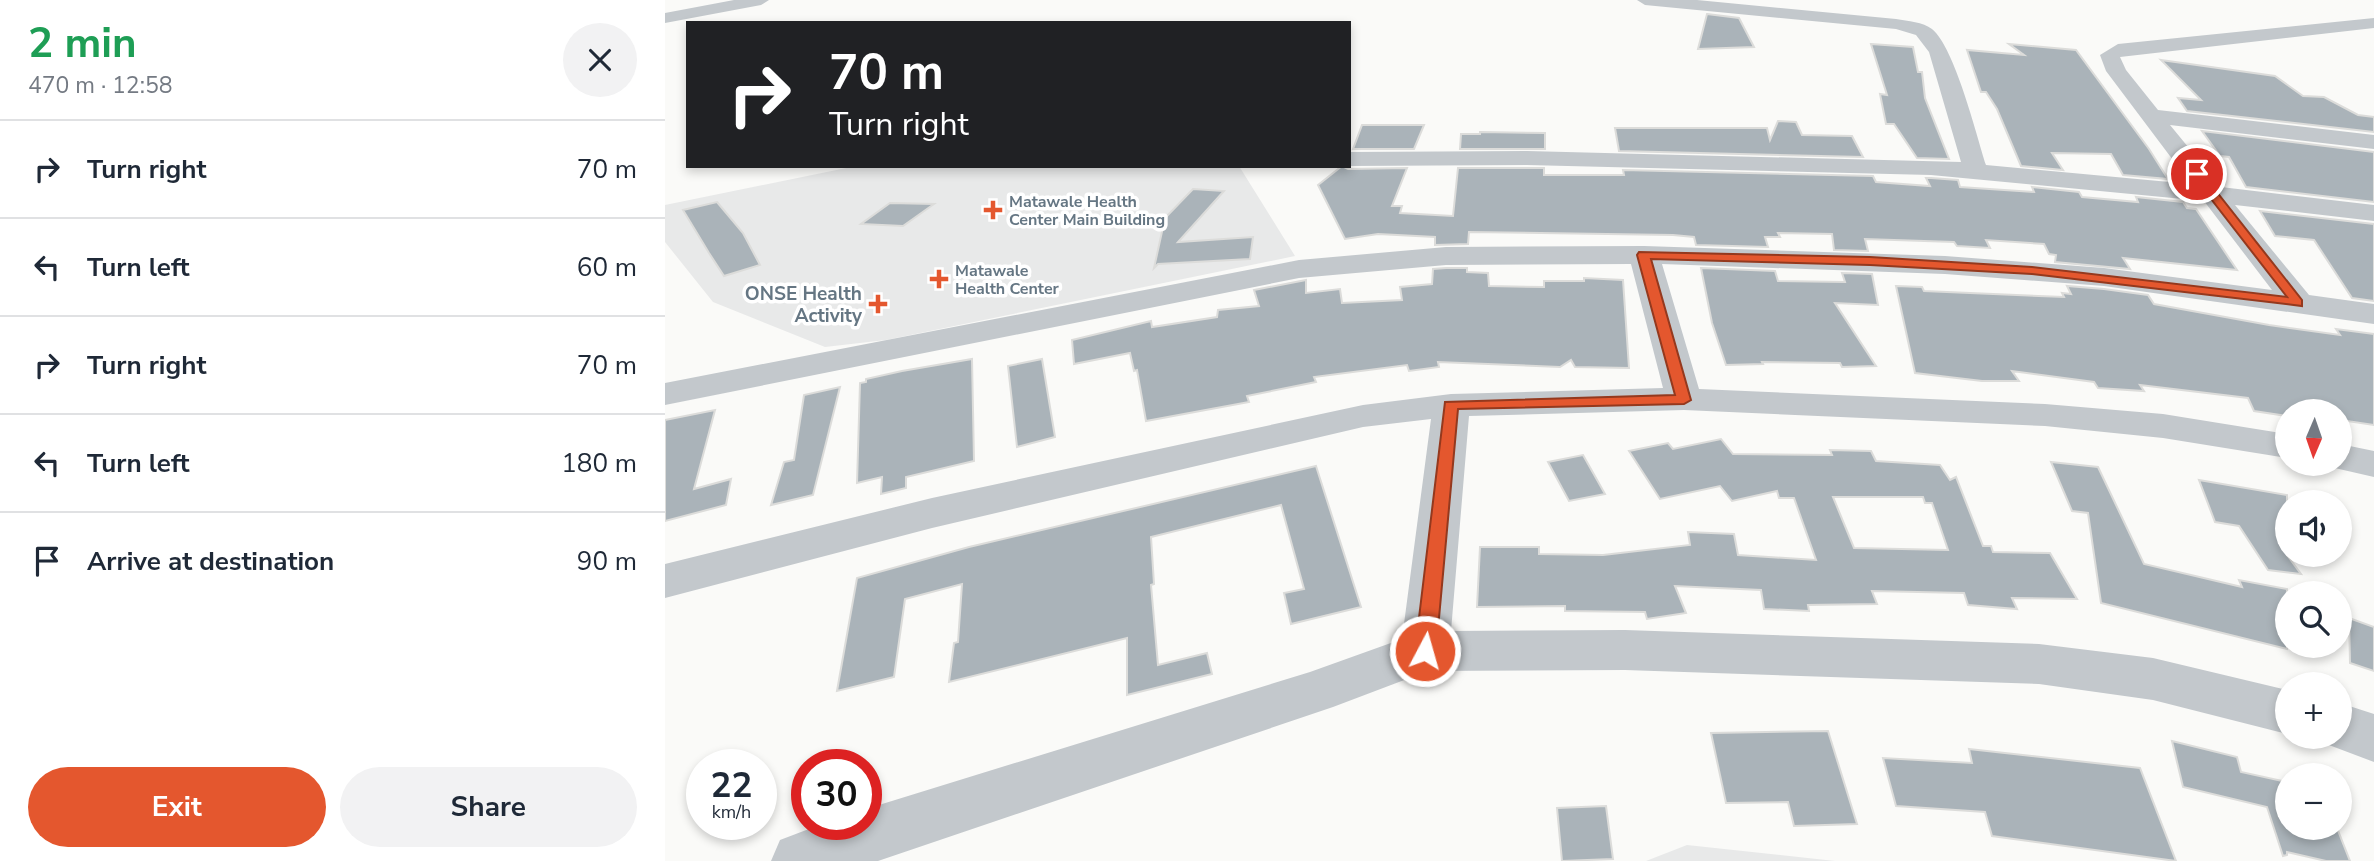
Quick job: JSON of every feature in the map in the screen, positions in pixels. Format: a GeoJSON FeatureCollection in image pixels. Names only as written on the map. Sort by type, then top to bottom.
{"type":"FeatureCollection","features":[{"type":"Feature","properties":{"kind":"street"},"geometry":{"type":"LineString","coordinates":[[665,18],[761,0]]}},
{"type":"Feature","properties":{"kind":"street"},"geometry":{"type":"LineString","coordinates":[[1645,0],[1896,24],[1923,29],[1932,38],[1939,52],[1975,169]]}},
{"type":"Feature","properties":{"kind":"street"},"geometry":{"type":"LineString","coordinates":[[2298,303],[2116,71],[2110,58],[2112,53],[2374,23]]}},
{"type":"Feature","properties":{"kind":"street"},"geometry":{"type":"LineString","coordinates":[[2151,116],[2374,142]]}},
{"type":"Feature","properties":{"kind":"street"},"geometry":{"type":"LineString","coordinates":[[1351,159],[1527,158],[1975,169],[2374,213]]}},
{"type":"Feature","properties":{"kind":"street"},"geometry":{"type":"LineString","coordinates":[[1644,255],[1684,400]]}},
{"type":"Feature","properties":{"kind":"street"},"geometry":{"type":"LineString","coordinates":[[665,394],[1299,269],[1446,256],[1644,255],[1870,261],[2032,271],[2374,314]]}},
{"type":"Feature","properties":{"kind":"street"},"geometry":{"type":"LineString","coordinates":[[665,582],[932,513],[1175,458],[1363,416],[1451,405],[1684,400],[2045,415],[2163,426],[2275,444]]}},
{"type":"Feature","properties":{"kind":"street"},"geometry":{"type":"LineString","coordinates":[[1425,651],[1451,405]]}},
{"type":"Feature","properties":{"kind":"street"},"geometry":{"type":"LineString","coordinates":[[2352,459],[2374,464]]}},
{"type":"Feature","properties":{"kind":"street"},"geometry":{"type":"LineString","coordinates":[[801,861],[900,825],[1315,692],[1425,651],[1625,650],[2039,664],[2153,679],[2275,709]]}},
{"type":"Feature","properties":{"kind":"street"},"geometry":{"type":"LineString","coordinates":[[2352,730],[2374,738]]}},
{"type":"Feature","properties":{"kind":"shaded area","name":"Matawale Health Center"},"geometry":{"type":"Polygon","coordinates":[[[846,168],[1240,168],[1295,256],[886,340],[825,347],[713,302],[665,242],[665,205],[846,168]]]}},
{"type":"Feature","properties":{"kind":"shaded area"},"geometry":{"type":"Polygon","coordinates":[[[1687,845],[1835,861],[1646,861],[1687,845]]]}},
{"type":"Feature","properties":{"kind":"building"},"geometry":{"type":"Polygon","coordinates":[[[1707,14],[1739,18],[1754,47],[1698,49],[1707,14]]]}},
{"type":"Feature","properties":{"kind":"building"},"geometry":{"type":"Polygon","coordinates":[[[1871,44],[1913,47],[1918,72],[1922,72],[1925,98],[1949,159],[1917,158],[1894,124],[1886,124],[1880,94],[1887,95],[1871,44]]]}},
{"type":"Feature","properties":{"kind":"building"},"geometry":{"type":"Polygon","coordinates":[[[2009,44],[2076,50],[2168,179],[2123,175],[2111,154],[2052,153],[2063,170],[2021,166],[1997,109],[1986,92],[1981,92],[1967,50],[2024,55],[2009,44]]]}},
{"type":"Feature","properties":{"kind":"building"},"geometry":{"type":"Polygon","coordinates":[[[2161,60],[2275,76],[2303,96],[2324,97],[2358,115],[2374,117],[2374,132],[2187,111],[2178,98],[2201,100],[2161,60]]]}},
{"type":"Feature","properties":{"kind":"building"},"geometry":{"type":"Polygon","coordinates":[[[1778,121],[1796,122],[1802,135],[1852,136],[1863,157],[1619,151],[1615,128],[1767,128],[1770,140],[1778,121]]]}},
{"type":"Feature","properties":{"kind":"building"},"geometry":{"type":"Polygon","coordinates":[[[1362,125],[1424,125],[1414,149],[1353,149],[1362,125]]]}},
{"type":"Feature","properties":{"kind":"building"},"geometry":{"type":"Polygon","coordinates":[[[2202,131],[2374,152],[2374,202],[2246,187],[2229,157],[2220,156],[2202,131]]]}},
{"type":"Feature","properties":{"kind":"building"},"geometry":{"type":"Polygon","coordinates":[[[1545,133],[1545,149],[1460,149],[1461,134],[1545,133]]]}},
{"type":"Feature","properties":{"kind":"building"},"geometry":{"type":"Polygon","coordinates":[[[1339,168],[1407,168],[1392,206],[1402,206],[1400,213],[1453,216],[1458,168],[1544,168],[1544,175],[1624,175],[1623,170],[1873,176],[1876,182],[1930,186],[1926,178],[1958,180],[1960,187],[2034,192],[2032,187],[2079,192],[2082,197],[2138,202],[2136,197],[2183,202],[2187,208],[2196,209],[2237,270],[2123,258],[2130,269],[2055,262],[2056,255],[2049,254],[2044,244],[1986,240],[1990,248],[1957,246],[1954,242],[1865,239],[1868,251],[1834,250],[1832,234],[1778,233],[1780,237],[1765,237],[1768,247],[1696,245],[1694,237],[1673,235],[1469,232],[1468,244],[1435,245],[1435,237],[1378,234],[1345,239],[1318,185],[1339,168]]]}},
{"type":"Feature","properties":{"kind":"building"},"geometry":{"type":"Polygon","coordinates":[[[1193,189],[1224,191],[1178,242],[1253,237],[1250,259],[1158,264],[1154,268],[1165,218],[1193,189]]]}},
{"type":"Feature","properties":{"kind":"building"},"geometry":{"type":"Polygon","coordinates":[[[717,202],[743,233],[760,265],[724,276],[683,210],[717,202]]]}},
{"type":"Feature","properties":{"kind":"building"},"geometry":{"type":"Polygon","coordinates":[[[890,203],[934,204],[903,226],[861,224],[890,203]]]}},
{"type":"Feature","properties":{"kind":"building"},"geometry":{"type":"Polygon","coordinates":[[[2260,211],[2374,224],[2374,301],[2352,298],[2314,240],[2275,236],[2260,211]]]}},
{"type":"Feature","properties":{"kind":"building"},"geometry":{"type":"Polygon","coordinates":[[[1467,268],[1467,272],[1488,273],[1489,286],[1544,287],[1544,281],[1584,281],[1584,278],[1623,280],[1629,368],[1575,367],[1571,360],[1560,367],[1438,362],[1439,367],[1409,371],[1407,365],[1314,377],[1316,382],[1247,396],[1249,402],[1146,421],[1137,370],[1134,371],[1130,353],[1074,364],[1072,340],[1151,321],[1152,327],[1217,317],[1218,310],[1259,306],[1254,290],[1306,280],[1306,293],[1340,289],[1342,303],[1402,300],[1400,287],[1432,284],[1433,269],[1467,268]]]}},
{"type":"Feature","properties":{"kind":"building"},"geometry":{"type":"Polygon","coordinates":[[[1701,268],[1775,271],[1778,281],[1845,282],[1842,273],[1872,274],[1878,305],[1835,303],[1876,366],[1842,367],[1840,363],[1762,362],[1763,364],[1726,365],[1712,323],[1701,268]]]}},
{"type":"Feature","properties":{"kind":"building"},"geometry":{"type":"Polygon","coordinates":[[[1896,286],[1922,287],[1924,291],[2064,297],[2062,293],[2071,294],[2067,286],[2104,289],[2148,295],[2154,304],[2269,325],[2340,335],[2336,329],[2374,334],[2374,425],[2352,422],[2352,399],[2275,399],[2275,414],[2254,411],[2248,398],[2140,385],[2144,391],[2098,388],[2094,382],[2012,371],[2019,381],[1982,381],[1915,373],[1896,286]]]}},
{"type":"Feature","properties":{"kind":"building"},"geometry":{"type":"Polygon","coordinates":[[[972,359],[974,461],[906,477],[906,488],[881,494],[882,477],[857,483],[860,383],[866,382],[866,379],[902,371],[972,359]]]}},
{"type":"Feature","properties":{"kind":"building"},"geometry":{"type":"Polygon","coordinates":[[[1042,359],[1055,437],[1017,447],[1008,366],[1042,359]]]}},
{"type":"Feature","properties":{"kind":"building"},"geometry":{"type":"Polygon","coordinates":[[[840,387],[813,495],[771,505],[784,462],[794,460],[804,395],[840,387]]]}},
{"type":"Feature","properties":{"kind":"building"},"geometry":{"type":"Polygon","coordinates":[[[715,410],[694,489],[731,479],[726,505],[665,521],[665,420],[715,410]]]}},
{"type":"Feature","properties":{"kind":"building"},"geometry":{"type":"Polygon","coordinates":[[[1721,439],[1733,454],[1832,455],[1830,450],[1871,451],[1876,461],[1940,465],[1950,480],[1956,477],[1983,546],[1991,546],[1993,552],[2050,553],[2077,599],[2012,598],[2017,609],[1968,605],[1964,593],[1872,591],[1877,604],[1808,605],[1809,611],[1764,609],[1761,590],[1675,586],[1686,613],[1647,619],[1645,612],[1565,611],[1565,606],[1477,607],[1480,547],[1539,547],[1539,554],[1603,555],[1690,545],[1688,532],[1734,534],[1738,555],[1816,560],[1794,498],[1779,498],[1777,491],[1732,501],[1720,486],[1660,499],[1629,451],[1668,443],[1673,449],[1721,439]],[[1833,497],[1854,548],[1948,550],[1932,503],[1925,503],[1923,497],[1833,497]]]}},
{"type":"Feature","properties":{"kind":"building"},"geometry":{"type":"Polygon","coordinates":[[[1583,455],[1605,494],[1569,501],[1548,462],[1583,455]]]}},
{"type":"Feature","properties":{"kind":"building"},"geometry":{"type":"Polygon","coordinates":[[[2051,462],[2098,467],[2144,564],[2242,587],[2239,580],[2275,587],[2275,646],[2101,603],[2088,513],[2072,511],[2051,462]]]}},
{"type":"Feature","properties":{"kind":"building"},"geometry":{"type":"Polygon","coordinates":[[[1316,466],[1361,607],[1291,624],[1284,593],[1304,589],[1281,505],[1151,537],[1154,584],[1151,585],[1158,665],[1207,653],[1212,674],[1127,695],[1127,638],[949,682],[954,643],[958,642],[962,584],[905,599],[894,677],[837,691],[857,578],[969,547],[1316,466]]]}},
{"type":"Feature","properties":{"kind":"building"},"geometry":{"type":"Polygon","coordinates":[[[2199,480],[2275,493],[2275,567],[2296,567],[2301,574],[2268,570],[2239,526],[2215,522],[2199,480]]]}},
{"type":"Feature","properties":{"kind":"building"},"geometry":{"type":"Polygon","coordinates":[[[2352,619],[2374,627],[2374,671],[2350,663],[2352,619]]]}},
{"type":"Feature","properties":{"kind":"building"},"geometry":{"type":"Polygon","coordinates":[[[1828,731],[1857,824],[1794,826],[1788,802],[1726,803],[1711,733],[1828,731]]]}},
{"type":"Feature","properties":{"kind":"building"},"geometry":{"type":"Polygon","coordinates":[[[2172,741],[2237,757],[2241,772],[2275,779],[2275,832],[2267,807],[2183,787],[2172,741]]]}},
{"type":"Feature","properties":{"kind":"building"},"geometry":{"type":"Polygon","coordinates":[[[1969,749],[2140,768],[2176,861],[1992,836],[1985,812],[1896,806],[1883,758],[1972,763],[1969,749]]]}},
{"type":"Feature","properties":{"kind":"building"},"geometry":{"type":"Polygon","coordinates":[[[1606,806],[1613,859],[1562,861],[1557,808],[1606,806]]]}},
{"type":"Feature","properties":{"kind":"building"},"geometry":{"type":"Polygon","coordinates":[[[2278,840],[2342,840],[2350,861],[2326,861],[2287,852],[2287,855],[2283,856],[2278,840]]]}},
{"type":"Feature","properties":{"kind":"place","name":"Matawale Health Center Main Building"},"geometry":{"type":"Point","coordinates":[993,210]}},
{"type":"Feature","properties":{"kind":"place","name":"Matawale Health Center"},"geometry":{"type":"Point","coordinates":[939,279]}},
{"type":"Feature","properties":{"kind":"place","name":"ONSE Health Activity"},"geometry":{"type":"Point","coordinates":[878,304]}},
{"type":"Feature","properties":{"kind":"route"},"geometry":{"type":"LineString","coordinates":[[1425,651],[1451,405],[1684,400],[1644,255],[1774,257],[2032,271],[2104,277],[2298,303],[2197,174]]}}]}
